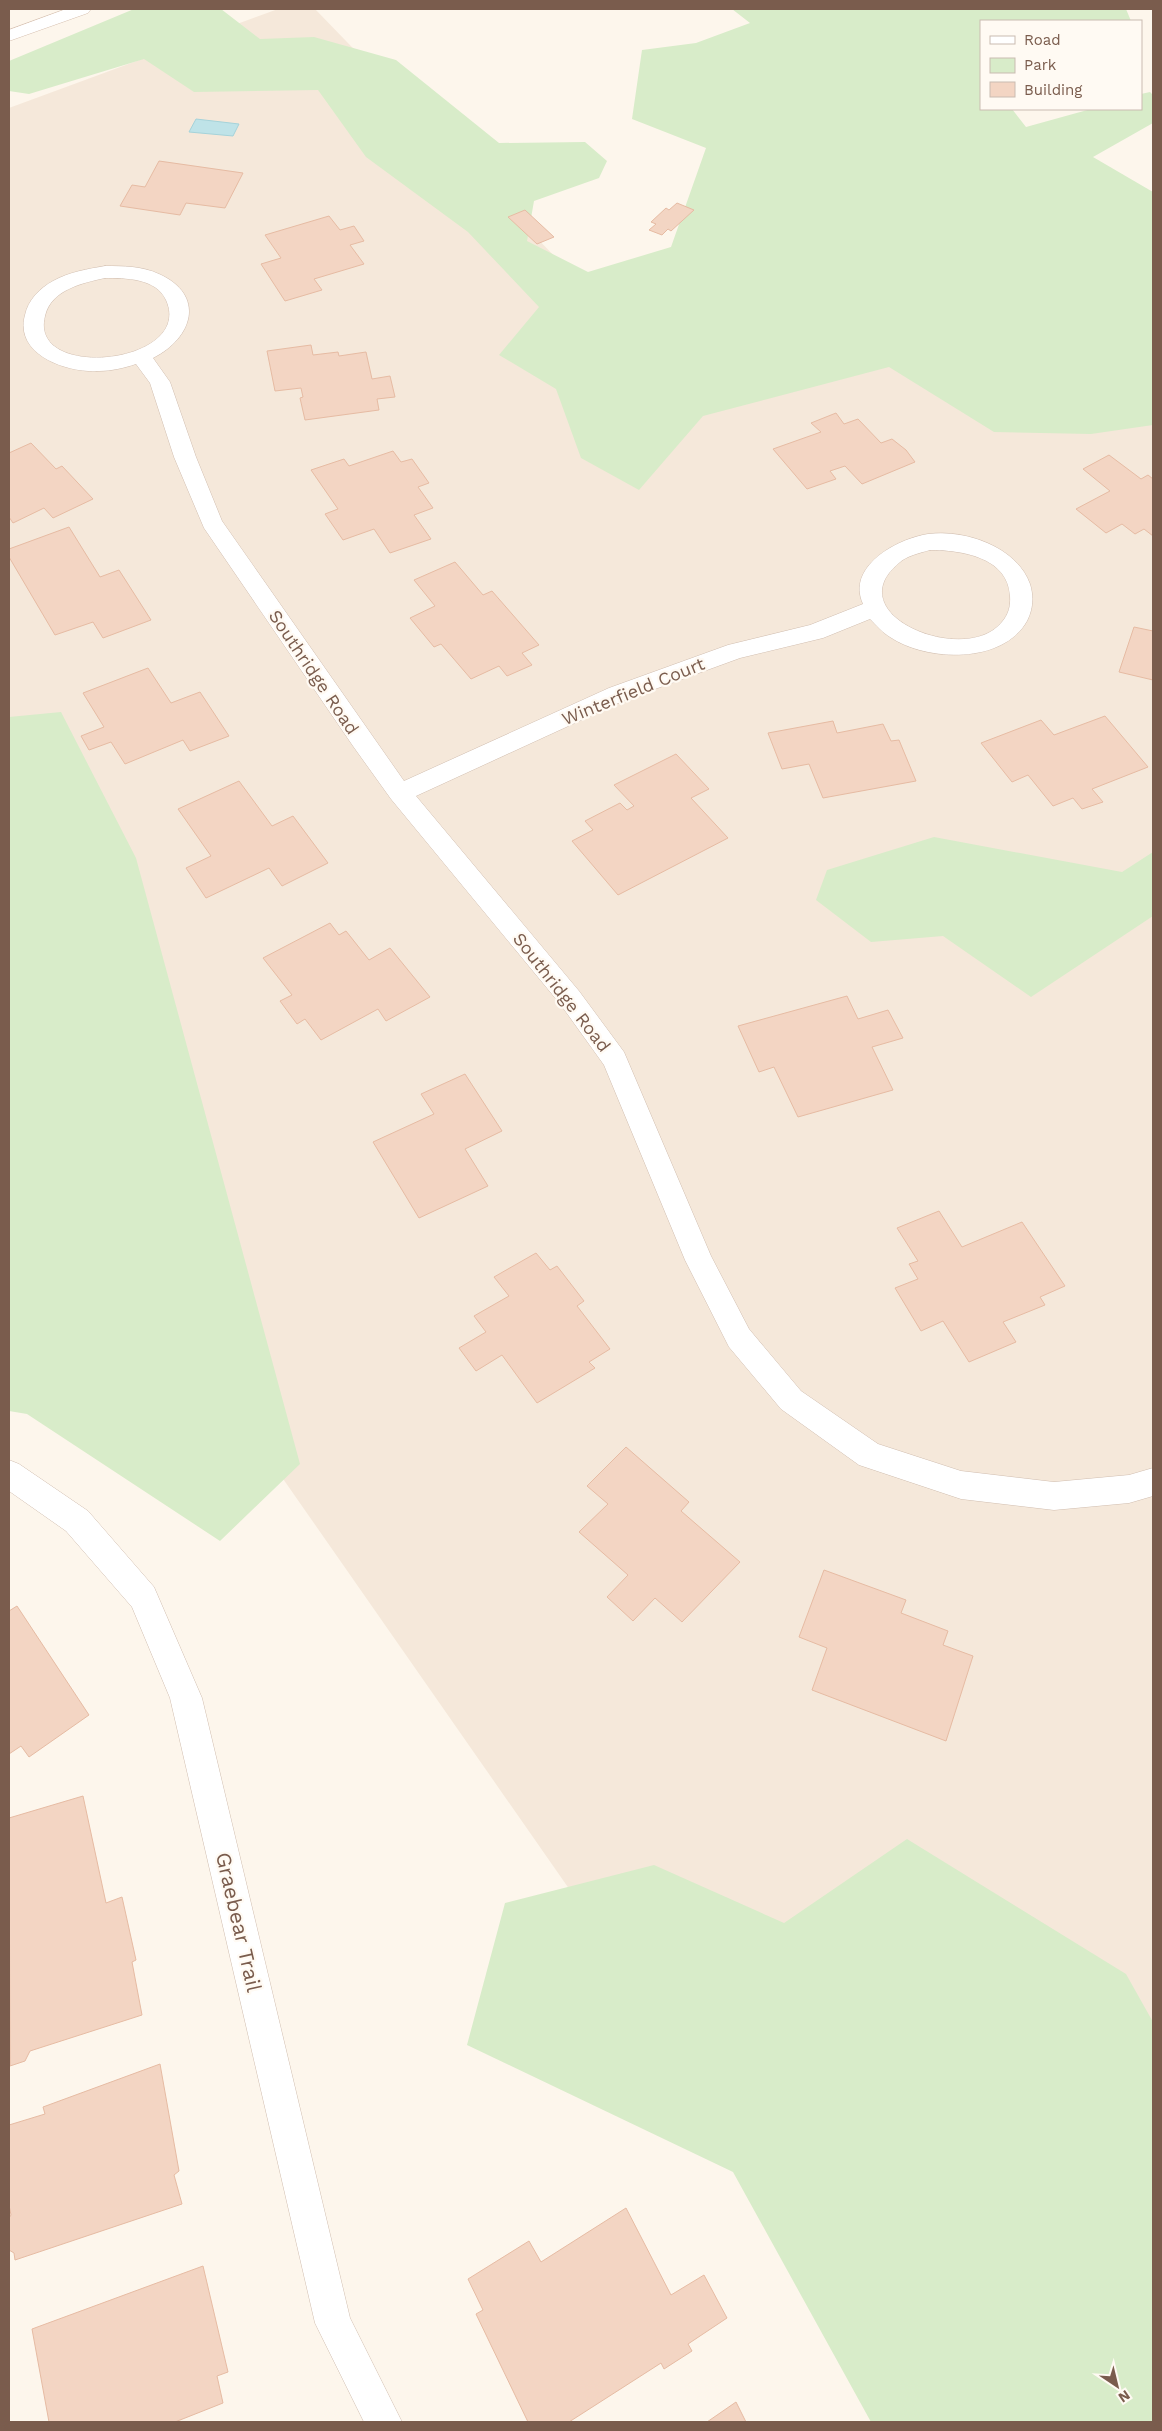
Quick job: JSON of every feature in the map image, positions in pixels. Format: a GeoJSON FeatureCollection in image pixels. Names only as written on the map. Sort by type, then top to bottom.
{"type":"FeatureCollection","features":[{"type":"Feature","properties":{"kind":"street"},"geometry":{"type":"LineString","coordinates":[[9,36],[82,9]]}},
{"type":"Feature","properties":{"kind":"street"},"geometry":{"type":"LineString","coordinates":[[105,272],[128,272],[151,278],[167,288],[178,300],[180,316],[174,331],[161,345],[141,356],[118,363],[93,365],[70,362],[51,354],[38,342],[32,328],[34,312],[43,298],[59,285],[81,276],[105,272]]}},
{"type":"Feature","properties":{"kind":"street","name":"Southridge Road"},"geometry":{"type":"LineString","coordinates":[[141,356],[160,382],[185,457],[212,523],[361,740],[400,793],[570,998],[614,1060],[699,1260],[739,1338],[791,1400],[869,1455],[961,1485],[1054,1496],[1129,1489],[1153,1482]]}},
{"type":"Feature","properties":{"kind":"street"},"geometry":{"type":"LineString","coordinates":[[928,542],[954,542],[978,548],[992,555],[1015,575],[1023,592],[1022,610],[1013,626],[997,638],[976,646],[952,648],[927,645],[912,640],[886,624],[874,609],[870,591],[874,573],[886,558],[905,547],[928,542]]}},
{"type":"Feature","properties":{"kind":"street","name":"Winterfield Court"},"geometry":{"type":"LineString","coordinates":[[400,793],[465,765],[617,694],[736,651],[815,632],[874,609]]}},
{"type":"Feature","properties":{"kind":"street","name":"Graebear Trail"},"geometry":{"type":"LineString","coordinates":[[9,1474],[77,1521],[142,1597],[186,1698],[333,2323],[384,2422]]}},
{"type":"Feature","properties":{"kind":"shaded area"},"geometry":{"type":"Polygon","coordinates":[[[278,9],[315,9],[654,359],[1153,340],[1153,2422],[941,2422],[9,1086],[9,108],[278,9]]]}},
{"type":"Feature","properties":{"kind":"green space"},"geometry":{"type":"Polygon","coordinates":[[[134,9],[221,9],[260,39],[314,37],[396,60],[499,143],[585,142],[607,161],[599,178],[534,201],[527,241],[588,272],[671,247],[706,148],[632,119],[642,50],[696,43],[750,23],[732,9],[1126,9],[1131,20],[980,20],[980,110],[1013,110],[1026,127],[1087,110],[1142,110],[1142,94],[1150,92],[1153,95],[1153,123],[1093,157],[1153,192],[1153,425],[1091,434],[994,432],[889,367],[703,416],[639,490],[581,458],[556,389],[499,355],[539,307],[468,232],[366,157],[318,90],[194,92],[144,59],[29,94],[9,91],[9,61],[134,9]]]}},
{"type":"Feature","properties":{"kind":"green space"},"geometry":{"type":"Polygon","coordinates":[[[61,712],[136,858],[300,1464],[220,1541],[27,1414],[9,1411],[9,717],[61,712]]]}},
{"type":"Feature","properties":{"kind":"green space"},"geometry":{"type":"Polygon","coordinates":[[[934,837],[1122,872],[1153,852],[1153,916],[1031,997],[943,936],[871,942],[816,900],[827,870],[934,837]]]}},
{"type":"Feature","properties":{"kind":"green space"},"geometry":{"type":"Polygon","coordinates":[[[907,1839],[1126,1974],[1153,2022],[1153,2422],[871,2422],[733,2172],[467,2045],[505,1903],[654,1865],[784,1923],[907,1839]]]}},
{"type":"Feature","properties":{"kind":"water"},"geometry":{"type":"Polygon","coordinates":[[[196,119],[239,124],[233,136],[189,132],[196,119]]]}},
{"type":"Feature","properties":{"kind":"building"},"geometry":{"type":"Polygon","coordinates":[[[159,161],[243,173],[225,208],[186,203],[180,215],[120,206],[132,185],[145,187],[159,161]]]}},
{"type":"Feature","properties":{"kind":"building"},"geometry":{"type":"Polygon","coordinates":[[[677,203],[694,210],[671,231],[668,229],[662,235],[649,230],[656,224],[651,222],[666,208],[669,210],[677,203]]]}},
{"type":"Feature","properties":{"kind":"building"},"geometry":{"type":"Polygon","coordinates":[[[525,210],[554,237],[537,244],[508,217],[525,210]]]}},
{"type":"Feature","properties":{"kind":"building"},"geometry":{"type":"Polygon","coordinates":[[[329,216],[340,230],[354,226],[364,241],[350,245],[364,264],[314,279],[322,290],[285,301],[261,264],[281,258],[265,235],[329,216]]]}},
{"type":"Feature","properties":{"kind":"building"},"geometry":{"type":"Polygon","coordinates":[[[311,345],[313,355],[338,352],[339,356],[366,352],[372,379],[390,376],[395,397],[377,399],[379,410],[305,420],[300,398],[303,397],[301,388],[275,391],[267,351],[311,345]]]}},
{"type":"Feature","properties":{"kind":"building"},"geometry":{"type":"Polygon","coordinates":[[[836,413],[844,424],[858,419],[881,443],[892,439],[906,450],[915,462],[862,484],[845,466],[830,471],[836,479],[807,489],[773,449],[821,432],[811,423],[836,413]]]}},
{"type":"Feature","properties":{"kind":"building"},"geometry":{"type":"Polygon","coordinates":[[[31,443],[56,469],[62,466],[93,499],[53,518],[44,508],[13,523],[9,517],[9,453],[31,443]]]}},
{"type":"Feature","properties":{"kind":"building"},"geometry":{"type":"Polygon","coordinates":[[[393,451],[401,462],[412,459],[429,483],[418,487],[433,508],[414,515],[431,539],[390,553],[374,529],[343,540],[325,514],[338,509],[311,470],[344,459],[349,466],[393,451]]]}},
{"type":"Feature","properties":{"kind":"building"},"geometry":{"type":"Polygon","coordinates":[[[1109,455],[1141,479],[1148,475],[1153,479],[1153,536],[1144,529],[1135,534],[1122,524],[1106,533],[1076,509],[1110,491],[1083,469],[1109,455]]]}},
{"type":"Feature","properties":{"kind":"building"},"geometry":{"type":"Polygon","coordinates":[[[69,527],[100,577],[119,570],[151,620],[103,638],[93,622],[55,635],[9,557],[9,549],[69,527]]]}},
{"type":"Feature","properties":{"kind":"building"},"geometry":{"type":"Polygon","coordinates":[[[455,562],[483,595],[492,591],[539,645],[522,653],[532,665],[507,676],[499,666],[471,679],[441,644],[434,647],[410,618],[435,606],[414,580],[455,562]]]}},
{"type":"Feature","properties":{"kind":"building"},"geometry":{"type":"Polygon","coordinates":[[[1134,627],[1153,631],[1153,680],[1119,672],[1134,627]]]}},
{"type":"Feature","properties":{"kind":"building"},"geometry":{"type":"Polygon","coordinates":[[[148,668],[171,703],[200,692],[229,736],[190,751],[183,740],[125,764],[111,742],[89,750],[81,736],[104,727],[83,693],[148,668]]]}},
{"type":"Feature","properties":{"kind":"building"},"geometry":{"type":"Polygon","coordinates":[[[1105,716],[1148,767],[1092,789],[1103,802],[1082,809],[1073,798],[1053,806],[1028,775],[1012,782],[981,743],[1041,720],[1054,735],[1105,716]]]}},
{"type":"Feature","properties":{"kind":"building"},"geometry":{"type":"Polygon","coordinates":[[[833,721],[837,733],[883,724],[891,741],[899,740],[916,781],[823,798],[809,764],[782,769],[768,733],[833,721]]]}},
{"type":"Feature","properties":{"kind":"building"},"geometry":{"type":"Polygon","coordinates":[[[676,754],[709,789],[691,798],[728,838],[618,895],[572,841],[593,830],[585,821],[620,803],[627,810],[634,806],[614,785],[676,754]]]}},
{"type":"Feature","properties":{"kind":"building"},"geometry":{"type":"Polygon","coordinates":[[[239,781],[272,826],[293,816],[328,863],[282,886],[269,868],[206,898],[186,868],[211,856],[178,809],[239,781]]]}},
{"type":"Feature","properties":{"kind":"building"},"geometry":{"type":"Polygon","coordinates":[[[330,923],[339,935],[346,931],[369,960],[390,948],[430,997],[386,1021],[378,1009],[321,1040],[305,1019],[297,1024],[280,1001],[292,995],[263,958],[330,923]]]}},
{"type":"Feature","properties":{"kind":"building"},"geometry":{"type":"Polygon","coordinates":[[[847,996],[858,1019],[888,1010],[903,1038],[872,1047],[893,1090],[798,1117],[774,1067],[759,1072],[738,1026],[847,996]]]}},
{"type":"Feature","properties":{"kind":"building"},"geometry":{"type":"Polygon","coordinates":[[[465,1074],[502,1131],[465,1149],[488,1186],[419,1218],[373,1142],[434,1114],[421,1094],[465,1074]]]}},
{"type":"Feature","properties":{"kind":"building"},"geometry":{"type":"Polygon","coordinates":[[[939,1211],[962,1247],[1022,1222],[1065,1286],[1040,1297],[1045,1305],[1003,1322],[1016,1342],[969,1362],[943,1321],[921,1331],[895,1288],[918,1279],[909,1264],[918,1261],[897,1228],[939,1211]]]}},
{"type":"Feature","properties":{"kind":"building"},"geometry":{"type":"Polygon","coordinates":[[[536,1253],[550,1270],[557,1266],[584,1301],[577,1306],[610,1349],[589,1362],[595,1368],[537,1403],[502,1355],[476,1371],[459,1348],[486,1332],[474,1316],[509,1296],[494,1277],[536,1253]]]}},
{"type":"Feature","properties":{"kind":"building"},"geometry":{"type":"Polygon","coordinates":[[[626,1447],[689,1502],[681,1511],[740,1562],[682,1622],[655,1598],[633,1621],[607,1597],[628,1575],[579,1532],[608,1504],[587,1486],[626,1447]]]}},
{"type":"Feature","properties":{"kind":"building"},"geometry":{"type":"Polygon","coordinates":[[[824,1570],[906,1600],[901,1613],[948,1631],[943,1645],[973,1656],[946,1741],[812,1690],[827,1648],[799,1637],[824,1570]]]}},
{"type":"Feature","properties":{"kind":"building"},"geometry":{"type":"Polygon","coordinates":[[[17,1606],[89,1715],[29,1757],[21,1746],[9,1754],[9,1611],[17,1606]]]}},
{"type":"Feature","properties":{"kind":"building"},"geometry":{"type":"Polygon","coordinates":[[[83,1796],[106,1903],[122,1897],[136,1960],[132,1962],[142,2015],[30,2051],[25,2061],[10,2066],[9,1818],[83,1796]]]}},
{"type":"Feature","properties":{"kind":"building"},"geometry":{"type":"Polygon","coordinates":[[[160,2064],[179,2171],[174,2175],[182,2204],[15,2260],[14,2253],[9,2250],[9,2218],[11,2215],[9,2205],[9,2125],[45,2114],[43,2107],[160,2064]]]}},
{"type":"Feature","properties":{"kind":"building"},"geometry":{"type":"Polygon","coordinates":[[[626,2208],[671,2295],[704,2275],[727,2318],[688,2344],[692,2351],[664,2369],[661,2363],[569,2422],[528,2422],[476,2314],[483,2310],[468,2279],[529,2241],[541,2262],[626,2208]]]}},
{"type":"Feature","properties":{"kind":"building"},"geometry":{"type":"Polygon","coordinates":[[[203,2266],[228,2372],[217,2376],[223,2403],[175,2422],[49,2422],[32,2329],[203,2266]]]}},
{"type":"Feature","properties":{"kind":"building"},"geometry":{"type":"Polygon","coordinates":[[[736,2402],[746,2422],[707,2422],[736,2402]]]}}]}
